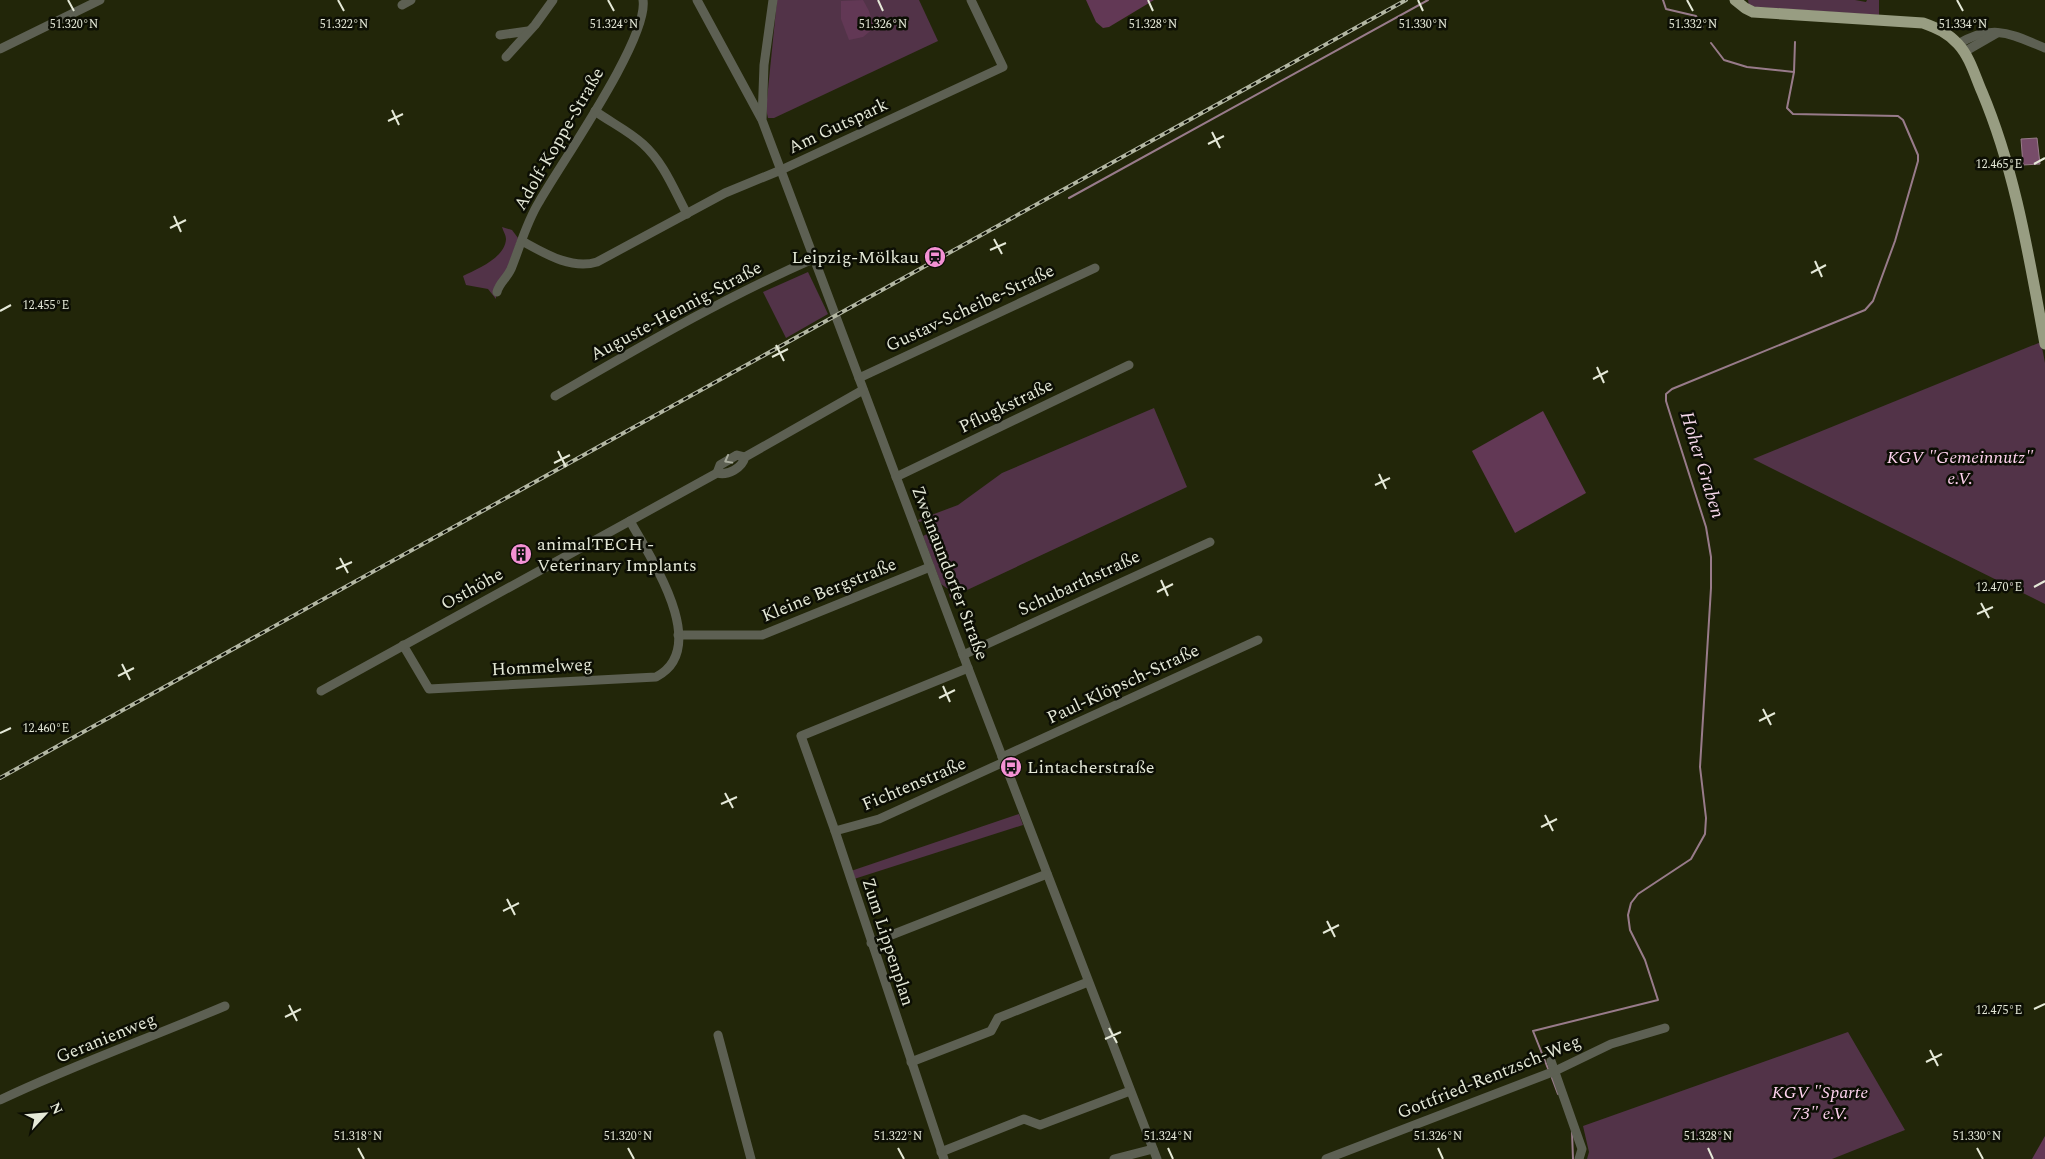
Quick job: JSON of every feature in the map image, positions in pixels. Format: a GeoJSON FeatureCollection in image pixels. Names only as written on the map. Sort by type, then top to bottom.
{"type":"FeatureCollection","features":[{"type":"Feature","properties":{"kind":"main road"},"geometry":{"type":"LineString","coordinates":[[1735,0],[1744,8],[1753,12],[1923,23],[1944,32],[1961,48],[2000,136],[2021,215],[2045,344]]}},
{"type":"Feature","properties":{"kind":"street"},"geometry":{"type":"LineString","coordinates":[[0,48],[100,0]]}},
{"type":"Feature","properties":{"kind":"street"},"geometry":{"type":"LineString","coordinates":[[402,5],[411,0]]}},
{"type":"Feature","properties":{"kind":"street"},"geometry":{"type":"LineString","coordinates":[[506,57],[535,25],[553,0]]}},
{"type":"Feature","properties":{"kind":"street","name":"Adolf-Koppe-Straße"},"geometry":{"type":"LineString","coordinates":[[498,292],[511,269],[537,204],[608,89],[638,30],[645,10],[643,0]]}},
{"type":"Feature","properties":{"kind":"street"},"geometry":{"type":"LineString","coordinates":[[697,0],[762,120]]}},
{"type":"Feature","properties":{"kind":"street","name":"Zweinaundorfer Straße"},"geometry":{"type":"LineString","coordinates":[[773,0],[764,65],[762,120],[963,655],[1157,1159]]}},
{"type":"Feature","properties":{"kind":"street","name":"Am Gutspark"},"geometry":{"type":"LineString","coordinates":[[522,241],[567,262],[585,264],[602,260],[726,193],[781,170],[1003,67],[971,0]]}},
{"type":"Feature","properties":{"kind":"street"},"geometry":{"type":"LineString","coordinates":[[500,35],[528,32]]}},
{"type":"Feature","properties":{"kind":"street"},"geometry":{"type":"LineString","coordinates":[[1961,48],[1997,33],[2011,34],[2045,48]]}},
{"type":"Feature","properties":{"kind":"street"},"geometry":{"type":"LineString","coordinates":[[594,111],[642,143],[666,174],[687,214]]}},
{"type":"Feature","properties":{"kind":"street","name":"Auguste-Hennig-Straße"},"geometry":{"type":"LineString","coordinates":[[555,396],[658,337],[763,282],[815,258]]}},
{"type":"Feature","properties":{"kind":"street","name":"Gustav-Scheibe-Straße"},"geometry":{"type":"LineString","coordinates":[[859,378],[1095,268]]}},
{"type":"Feature","properties":{"kind":"street","name":"Pflugkstraße"},"geometry":{"type":"LineString","coordinates":[[896,476],[1129,365]]}},
{"type":"Feature","properties":{"kind":"street","name":"Osthöhe"},"geometry":{"type":"LineString","coordinates":[[321,691],[717,473],[725,474],[742,464],[745,457],[863,390]]}},
{"type":"Feature","properties":{"kind":"street"},"geometry":{"type":"LineString","coordinates":[[630,520],[671,599],[678,635]]}},
{"type":"Feature","properties":{"kind":"street","name":"Schubarthstraße"},"geometry":{"type":"LineString","coordinates":[[963,655],[1210,542]]}},
{"type":"Feature","properties":{"kind":"street","name":"Kleine Bergstraße"},"geometry":{"type":"LineString","coordinates":[[678,635],[762,635],[930,567]]}},
{"type":"Feature","properties":{"kind":"street","name":"Hommelweg"},"geometry":{"type":"LineString","coordinates":[[403,645],[428,689],[656,677],[674,662],[678,648],[678,635]]}},
{"type":"Feature","properties":{"kind":"street","name":"Paul-Klöpsch-Straße"},"geometry":{"type":"LineString","coordinates":[[1003,760],[1258,640]]}},
{"type":"Feature","properties":{"kind":"street","name":"Zum Lippenplan"},"geometry":{"type":"LineString","coordinates":[[942,1155],[835,831],[801,736],[968,668]]}},
{"type":"Feature","properties":{"kind":"street","name":"Fichtenstraße"},"geometry":{"type":"LineString","coordinates":[[835,831],[879,819],[1003,760]]}},
{"type":"Feature","properties":{"kind":"street"},"geometry":{"type":"LineString","coordinates":[[871,943],[1047,874]]}},
{"type":"Feature","properties":{"kind":"street"},"geometry":{"type":"LineString","coordinates":[[911,1062],[991,1031],[998,1018],[1088,982]]}},
{"type":"Feature","properties":{"kind":"street","name":"Geranienweg"},"geometry":{"type":"LineString","coordinates":[[0,1100],[71,1068],[225,1006]]}},
{"type":"Feature","properties":{"kind":"street","name":"Gottfried-Rentzsch-Weg"},"geometry":{"type":"LineString","coordinates":[[1326,1159],[1555,1071],[1611,1044],[1665,1028]]}},
{"type":"Feature","properties":{"kind":"street"},"geometry":{"type":"LineString","coordinates":[[718,1035],[751,1159]]}},
{"type":"Feature","properties":{"kind":"street"},"geometry":{"type":"LineString","coordinates":[[1551,1061],[1582,1149],[1579,1159]]}},
{"type":"Feature","properties":{"kind":"street"},"geometry":{"type":"LineString","coordinates":[[942,1155],[1024,1119],[1040,1125],[1130,1091]]}},
{"type":"Feature","properties":{"kind":"street"},"geometry":{"type":"LineString","coordinates":[[1114,1159],[1152,1149]]}},
{"type":"Feature","properties":{"kind":"green space"},"geometry":{"type":"Polygon","coordinates":[[[777,0],[919,0],[938,41],[774,118],[768,118],[766,109],[777,0]]]}},
{"type":"Feature","properties":{"kind":"green space"},"geometry":{"type":"Polygon","coordinates":[[[1748,0],[1855,0],[1866,2],[1867,0],[1879,0],[1879,15],[1755,7],[1749,5],[1748,0]]]}},
{"type":"Feature","properties":{"kind":"green space"},"geometry":{"type":"Polygon","coordinates":[[[502,227],[512,230],[518,238],[506,273],[496,289],[496,299],[488,289],[466,285],[463,276],[489,262],[501,252],[506,239],[502,227]]]}},
{"type":"Feature","properties":{"kind":"green space"},"geometry":{"type":"Polygon","coordinates":[[[808,272],[828,314],[786,338],[763,292],[808,272]]]}},
{"type":"Feature","properties":{"kind":"green space","name":"KGV \"Gemeinnutz\" e.V."},"geometry":{"type":"Polygon","coordinates":[[[2041,342],[2045,363],[2045,604],[1753,459],[2041,342]]]}},
{"type":"Feature","properties":{"kind":"green space"},"geometry":{"type":"Polygon","coordinates":[[[1154,408],[1187,487],[950,598],[948,589],[941,584],[923,536],[927,534],[923,521],[919,522],[918,520],[958,505],[1002,473],[1154,408]]]}},
{"type":"Feature","properties":{"kind":"green space"},"geometry":{"type":"Polygon","coordinates":[[[1019,814],[1023,825],[854,879],[851,871],[1019,814]]]}},
{"type":"Feature","properties":{"kind":"green space","name":"KGV \"Sparte 73\" e.V."},"geometry":{"type":"Polygon","coordinates":[[[1848,1032],[1905,1130],[1832,1159],[1587,1159],[1589,1152],[1583,1126],[1848,1032]]]}},
{"type":"Feature","properties":{"kind":"shaded area"},"geometry":{"type":"Polygon","coordinates":[[[863,0],[869,11],[874,28],[863,37],[849,40],[841,19],[841,1],[863,0]]]}},
{"type":"Feature","properties":{"kind":"shaded area"},"geometry":{"type":"Polygon","coordinates":[[[1086,0],[1154,0],[1109,27],[1103,28],[1096,22],[1086,0]]]}},
{"type":"Feature","properties":{"kind":"shaded area"},"geometry":{"type":"Polygon","coordinates":[[[2037,138],[2040,164],[2023,165],[2021,139],[2037,138]]]}},
{"type":"Feature","properties":{"kind":"shaded area"},"geometry":{"type":"Polygon","coordinates":[[[1543,411],[1586,493],[1515,533],[1472,451],[1543,411]]]}},
{"type":"Feature","properties":{"kind":"shaded area"},"geometry":{"type":"Polygon","coordinates":[[[2045,1136],[2045,1159],[2032,1159],[2045,1136]]]}},
{"type":"Feature","properties":{"kind":"waterway"},"geometry":{"type":"LineString","coordinates":[[1069,198],[1428,0]]}},
{"type":"Feature","properties":{"kind":"waterway","name":"Hoher Graben"},"geometry":{"type":"LineString","coordinates":[[1663,0],[1666,9],[1696,16],[1703,27]]}},
{"type":"Feature","properties":{"kind":"waterway"},"geometry":{"type":"LineString","coordinates":[[1794,72],[1795,42]]}},
{"type":"Feature","properties":{"kind":"waterway","name":"Hoher Graben"},"geometry":{"type":"LineString","coordinates":[[1549,1071],[1533,1031],[1658,1000],[1645,960],[1630,930],[1628,915],[1631,903],[1638,894],[1691,859],[1705,834],[1706,818],[1700,767],[1711,588],[1711,557],[1706,527],[1666,401],[1666,394],[1672,389],[1865,310],[1873,301],[1895,241],[1918,161],[1918,155],[1903,120],[1898,116],[1793,114],[1787,108],[1794,72],[1747,67],[1724,60],[1711,43]]}},
{"type":"Feature","properties":{"kind":"waterway","name":"Hoher Graben"},"geometry":{"type":"LineString","coordinates":[[1552,1078],[1558,1094]]}},
{"type":"Feature","properties":{"kind":"waterway","name":"Hoher Graben"},"geometry":{"type":"LineString","coordinates":[[1572,1132],[1573,1159]]}},
{"type":"Feature","properties":{"kind":"railway"},"geometry":{"type":"LineString","coordinates":[[0,778],[1406,0]]}},
{"type":"Feature","properties":{"kind":"place","name":"Leipzig-Mölkau"},"geometry":{"type":"Point","coordinates":[935,257]}},
{"type":"Feature","properties":{"kind":"place","name":"animalTECH - Veterinary Implants"},"geometry":{"type":"Point","coordinates":[521,554]}},
{"type":"Feature","properties":{"kind":"place","name":"Lintacherstraße"},"geometry":{"type":"Point","coordinates":[1011,767]}}]}
